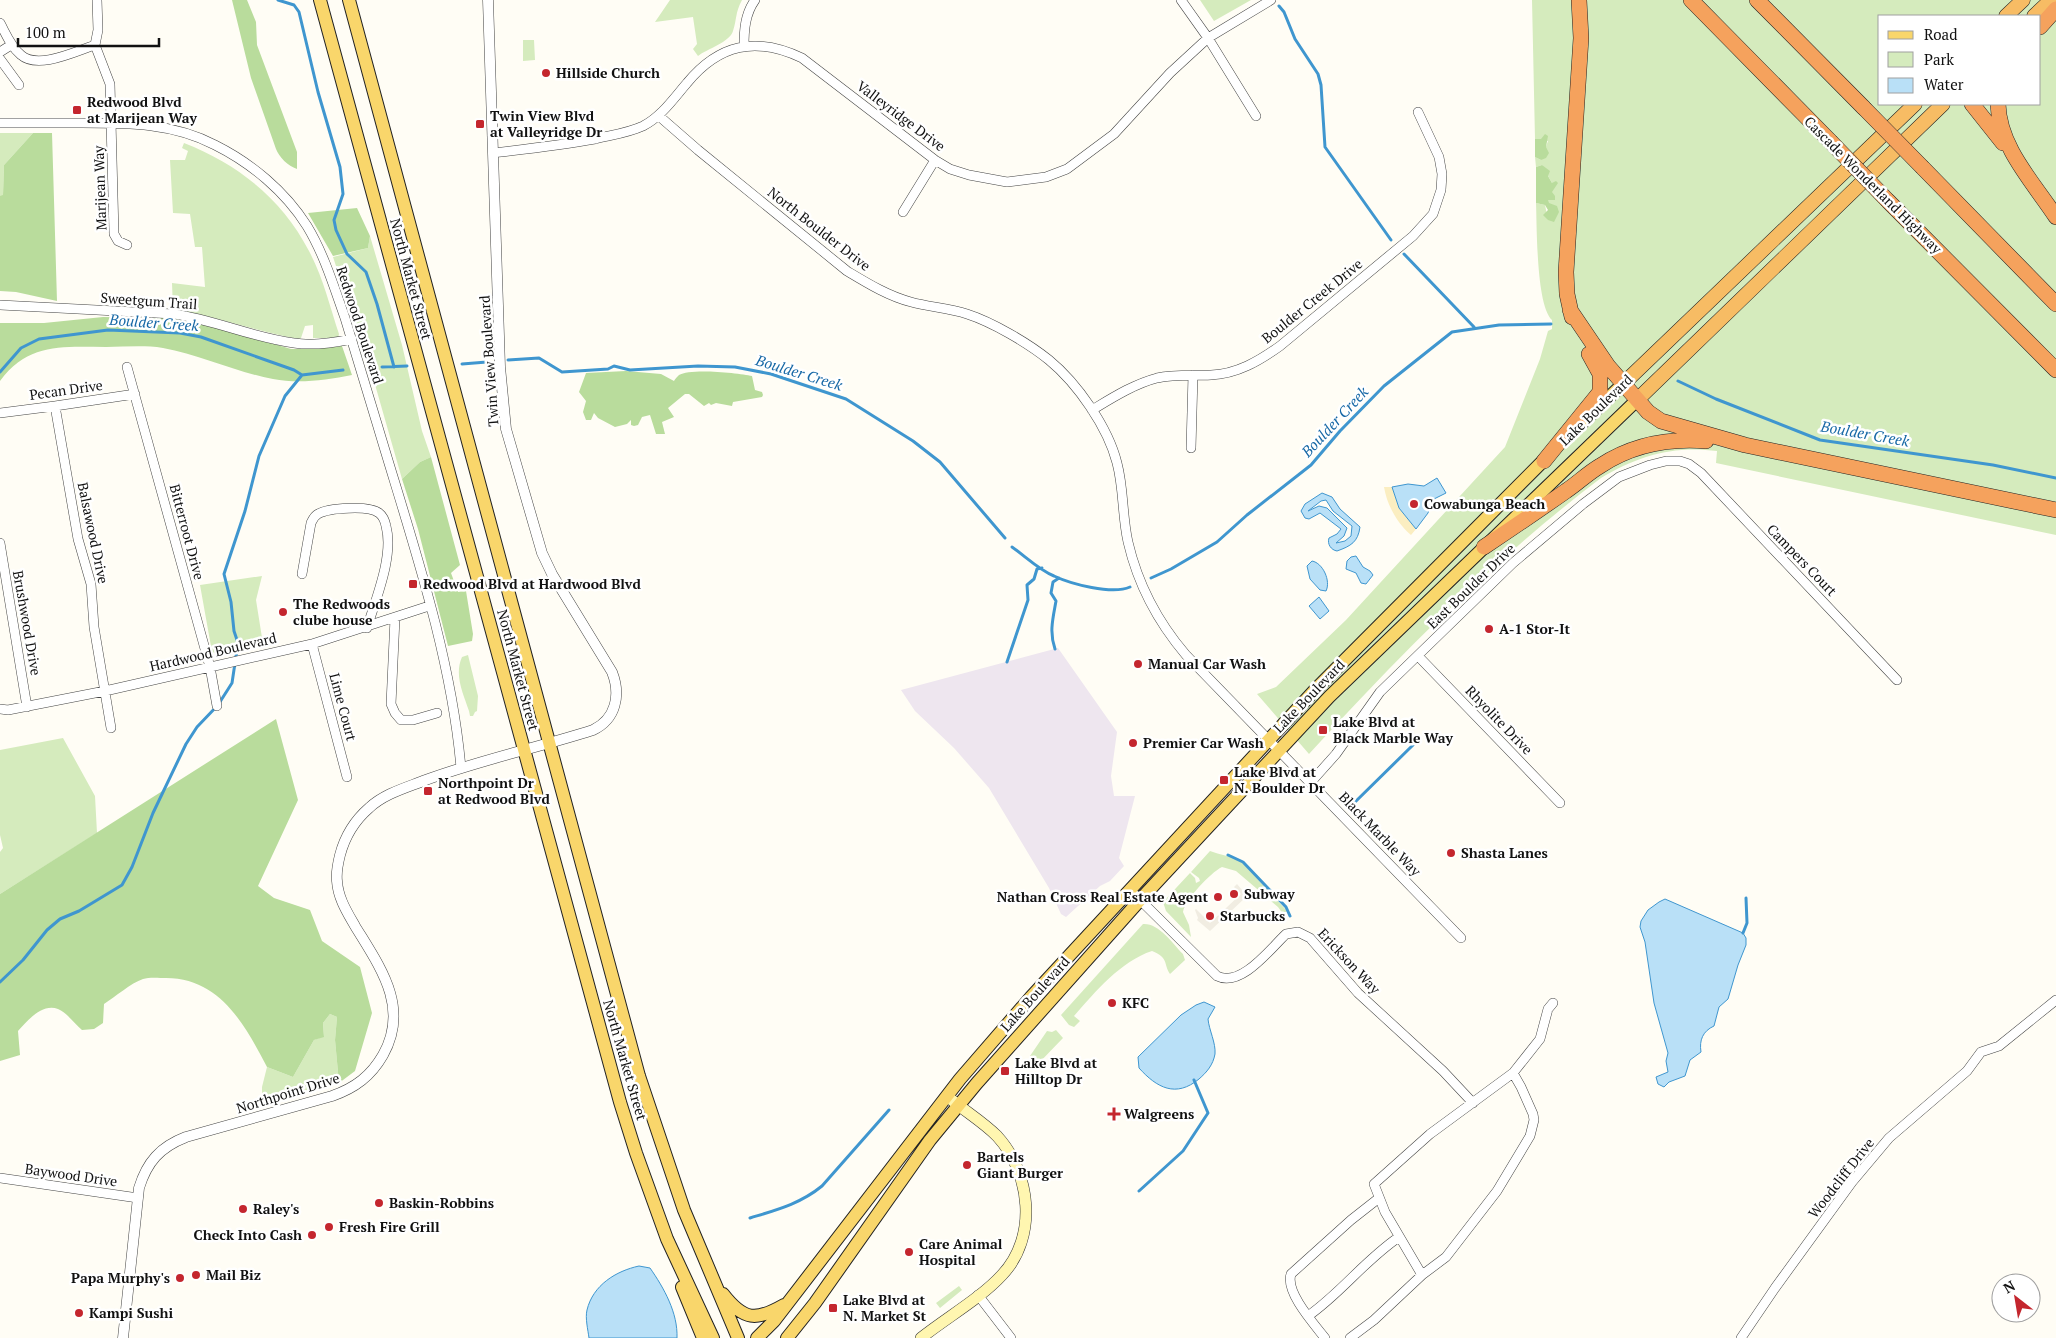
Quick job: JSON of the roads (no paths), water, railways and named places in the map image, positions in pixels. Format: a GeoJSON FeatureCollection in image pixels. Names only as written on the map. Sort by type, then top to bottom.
{"type":"FeatureCollection","features":[{"type":"Feature","properties":{"kind":"highway"},"geometry":{"type":"LineString","coordinates":[[1544,461],[1600,392],[1602,383],[1600,374],[1574,326],[1570,310],[1566,272],[1581,38],[1579,0]]}},
{"type":"Feature","properties":{"kind":"highway","name":"Cascade Wonderland Highway"},"geometry":{"type":"LineString","coordinates":[[1692,0],[2056,370]]}},
{"type":"Feature","properties":{"kind":"highway"},"geometry":{"type":"LineString","coordinates":[[1757,0],[2056,304]]}},
{"type":"Feature","properties":{"kind":"highway"},"geometry":{"type":"LineString","coordinates":[[2007,15],[2023,0]]}},
{"type":"Feature","properties":{"kind":"highway"},"geometry":{"type":"LineString","coordinates":[[2035,15],[2051,0]]}},
{"type":"Feature","properties":{"kind":"highway"},"geometry":{"type":"LineString","coordinates":[[2041,26],[2056,9]]}},
{"type":"Feature","properties":{"kind":"highway","name":"Lake Boulevard"},"geometry":{"type":"LineString","coordinates":[[1623,384],[1914,105]]}},
{"type":"Feature","properties":{"kind":"highway","name":"Lake Boulevard"},"geometry":{"type":"LineString","coordinates":[[1637,400],[1942,105]]}},
{"type":"Feature","properties":{"kind":"highway"},"geometry":{"type":"LineString","coordinates":[[1973,105],[1988,126],[2016,157]]}},
{"type":"Feature","properties":{"kind":"highway"},"geometry":{"type":"LineString","coordinates":[[1998,105],[2001,128],[2016,157],[2056,217]]}},
{"type":"Feature","properties":{"kind":"highway"},"geometry":{"type":"LineString","coordinates":[[1570,310],[1590,341],[1623,384],[1648,412],[1661,421],[1745,445],[2056,510]]}},
{"type":"Feature","properties":{"kind":"highway"},"geometry":{"type":"LineString","coordinates":[[1484,547],[1569,490],[1599,466],[1628,451],[1646,445],[1680,439],[1745,445]]}},
{"type":"Feature","properties":{"kind":"main road","name":"North Market Street"},"geometry":{"type":"LineString","coordinates":[[320,0],[620,1102],[667,1239],[713,1338]]}},
{"type":"Feature","properties":{"kind":"main road","name":"North Market Street"},"geometry":{"type":"LineString","coordinates":[[349,0],[639,1076],[684,1210],[738,1338]]}},
{"type":"Feature","properties":{"kind":"main road","name":"Lake Boulevard"},"geometry":{"type":"LineString","coordinates":[[757,1338],[774,1321],[946,1096],[1031,997],[1268,739],[1362,642],[1623,384]]}},
{"type":"Feature","properties":{"kind":"main road","name":"Lake Boulevard"},"geometry":{"type":"LineString","coordinates":[[786,1338],[815,1303],[930,1140],[1140,900],[1279,750],[1383,644],[1637,400]]}},
{"type":"Feature","properties":{"kind":"main road"},"geometry":{"type":"LineString","coordinates":[[921,1338],[1002,1276],[1017,1254],[1024,1235],[1026,1213],[1022,1180],[1011,1155],[992,1131],[946,1096]]}},
{"type":"Feature","properties":{"kind":"main road"},"geometry":{"type":"LineString","coordinates":[[667,1239],[686,1299],[703,1338]]}},
{"type":"Feature","properties":{"kind":"main road"},"geometry":{"type":"LineString","coordinates":[[713,1282],[737,1310],[751,1316],[761,1316],[788,1303]]}},
{"type":"Feature","properties":{"kind":"street"},"geometry":{"type":"LineString","coordinates":[[97,0],[98,30],[95,45],[110,84],[111,123]]}},
{"type":"Feature","properties":{"kind":"street","name":"Twin View Boulevard"},"geometry":{"type":"LineString","coordinates":[[488,0],[500,367],[506,428],[542,553],[552,574],[610,668],[617,688],[614,710],[601,726],[550,742]]}},
{"type":"Feature","properties":{"kind":"street"},"geometry":{"type":"LineString","coordinates":[[744,47],[745,22],[755,0]]}},
{"type":"Feature","properties":{"kind":"street"},"geometry":{"type":"LineString","coordinates":[[1181,0],[1208,38],[1256,116]]}},
{"type":"Feature","properties":{"kind":"street","name":"Valleyridge Drive"},"geometry":{"type":"LineString","coordinates":[[493,153],[572,143],[627,132],[643,126],[659,116],[704,65],[719,55],[744,47],[776,48],[802,58],[935,160],[950,169],[969,175],[1007,182],[1046,177],[1068,169],[1114,134],[1170,73],[1208,38],[1271,0]]}},
{"type":"Feature","properties":{"kind":"street"},"geometry":{"type":"LineString","coordinates":[[0,23],[11,45],[22,57],[34,61],[51,60],[95,45]]}},
{"type":"Feature","properties":{"kind":"street"},"geometry":{"type":"LineString","coordinates":[[0,52],[11,45]]}},
{"type":"Feature","properties":{"kind":"street"},"geometry":{"type":"LineString","coordinates":[[0,59],[19,85]]}},
{"type":"Feature","properties":{"kind":"street","name":"Boulder Creek Drive"},"geometry":{"type":"LineString","coordinates":[[1092,410],[1150,380],[1223,373],[1258,362],[1280,346],[1422,226],[1433,214],[1441,190],[1442,174],[1440,157],[1418,112]]}},
{"type":"Feature","properties":{"kind":"street","name":"North Boulder Drive"},"geometry":{"type":"LineString","coordinates":[[659,116],[847,271],[868,284],[897,297],[911,302],[967,314],[1023,341],[1064,373],[1092,410],[1110,444],[1117,463],[1128,540],[1135,565],[1146,596],[1162,626],[1279,750]]}},
{"type":"Feature","properties":{"kind":"street","name":"Redwood Boulevard"},"geometry":{"type":"LineString","coordinates":[[0,123],[111,123],[156,125],[176,129],[222,148],[246,164],[276,189],[294,209],[314,238],[326,265],[352,340],[429,606],[450,689],[460,768]]}},
{"type":"Feature","properties":{"kind":"street","name":"Marijean Way"},"geometry":{"type":"LineString","coordinates":[[111,123],[114,234],[118,241],[128,245]]}},
{"type":"Feature","properties":{"kind":"street"},"geometry":{"type":"LineString","coordinates":[[903,212],[935,160]]}},
{"type":"Feature","properties":{"kind":"street","name":"Sweetgum Trail"},"geometry":{"type":"LineString","coordinates":[[0,305],[174,314],[202,318],[261,336],[299,344],[352,340]]}},
{"type":"Feature","properties":{"kind":"street","name":"Bitterroot Drive"},"geometry":{"type":"LineString","coordinates":[[127,367],[210,667],[217,706]]}},
{"type":"Feature","properties":{"kind":"street"},"geometry":{"type":"LineString","coordinates":[[1191,448],[1192,375]]}},
{"type":"Feature","properties":{"kind":"street","name":"Pecan Drive"},"geometry":{"type":"LineString","coordinates":[[0,413],[135,394]]}},
{"type":"Feature","properties":{"kind":"street","name":"Balsawood Drive"},"geometry":{"type":"LineString","coordinates":[[55,406],[78,539],[91,584],[94,627],[111,728]]}},
{"type":"Feature","properties":{"kind":"street","name":"East Boulder Drive"},"geometry":{"type":"LineString","coordinates":[[1312,782],[1336,754],[1373,701],[1513,563],[1613,481],[1635,470],[1660,463],[1674,461],[1686,463]]}},
{"type":"Feature","properties":{"kind":"street","name":"Campers Court"},"geometry":{"type":"LineString","coordinates":[[1686,463],[1698,470],[1709,481],[1897,680]]}},
{"type":"Feature","properties":{"kind":"street"},"geometry":{"type":"LineString","coordinates":[[302,574],[311,523],[315,516],[320,512],[355,508],[364,508],[378,512],[386,523],[389,546],[376,599],[366,628]]}},
{"type":"Feature","properties":{"kind":"street","name":"Brushwood Drive"},"geometry":{"type":"LineString","coordinates":[[0,543],[27,707]]}},
{"type":"Feature","properties":{"kind":"street","name":"Hardwood Boulevard"},"geometry":{"type":"LineString","coordinates":[[0,709],[8,710],[27,707],[105,691],[312,644],[429,606]]}},
{"type":"Feature","properties":{"kind":"street"},"geometry":{"type":"LineString","coordinates":[[395,618],[391,704],[395,714],[401,720],[408,720],[437,713]]}},
{"type":"Feature","properties":{"kind":"street","name":"Lime Court"},"geometry":{"type":"LineString","coordinates":[[312,644],[347,777]]}},
{"type":"Feature","properties":{"kind":"street","name":"Rhyolite Drive"},"geometry":{"type":"LineString","coordinates":[[1418,656],[1560,804]]}},
{"type":"Feature","properties":{"kind":"street","name":"Northpoint Drive"},"geometry":{"type":"LineString","coordinates":[[122,1338],[138,1198],[143,1176],[151,1162],[169,1144],[186,1137],[341,1093],[361,1082],[375,1067],[389,1044],[393,1020],[393,998],[382,971],[342,904],[337,882],[343,845],[356,821],[378,800],[404,788],[460,768],[550,742]]}},
{"type":"Feature","properties":{"kind":"street","name":"Black Marble Way"},"geometry":{"type":"LineString","coordinates":[[1279,750],[1461,938]]}},
{"type":"Feature","properties":{"kind":"street","name":"Erickson Way"},"geometry":{"type":"LineString","coordinates":[[1130,890],[1217,976],[1225,979],[1241,976],[1286,934],[1295,932],[1305,934],[1325,954],[1358,993],[1443,1071],[1473,1103]]}},
{"type":"Feature","properties":{"kind":"street","name":"Woodcliff Drive"},"geometry":{"type":"LineString","coordinates":[[1741,1338],[1775,1288],[1876,1154],[1902,1126],[1967,1071],[1982,1052],[2000,1046],[2056,1000]]}},
{"type":"Feature","properties":{"kind":"street"},"geometry":{"type":"LineString","coordinates":[[1422,1275],[1399,1237],[1374,1184],[1430,1134],[1513,1073],[1540,1039],[1548,1009],[1553,1003]]}},
{"type":"Feature","properties":{"kind":"street"},"geometry":{"type":"LineString","coordinates":[[1350,1338],[1382,1313],[1422,1275],[1434,1268],[1456,1246],[1497,1191],[1530,1136],[1533,1114],[1513,1073]]}},
{"type":"Feature","properties":{"kind":"street","name":"Baywood Drive"},"geometry":{"type":"LineString","coordinates":[[0,1178],[138,1198]]}},
{"type":"Feature","properties":{"kind":"street"},"geometry":{"type":"LineString","coordinates":[[1325,1338],[1308,1316],[1291,1288],[1291,1274],[1351,1220],[1379,1198]]}},
{"type":"Feature","properties":{"kind":"street"},"geometry":{"type":"LineString","coordinates":[[1308,1316],[1329,1299],[1379,1250],[1399,1237]]}},
{"type":"Feature","properties":{"kind":"street"},"geometry":{"type":"LineString","coordinates":[[978,1295],[1011,1338]]}},
{"type":"Feature","properties":{"kind":"water","name":"Cowabunga Beach"},"geometry":{"type":"Polygon","coordinates":[[[1437,478],[1446,493],[1432,500],[1428,513],[1416,529],[1399,508],[1392,487],[1408,484],[1424,486],[1437,478]]]}},
{"type":"Feature","properties":{"kind":"water"},"geometry":{"type":"Polygon","coordinates":[[[1322,493],[1332,497],[1340,509],[1360,527],[1356,540],[1337,551],[1333,549],[1329,544],[1329,538],[1337,534],[1341,529],[1320,513],[1309,519],[1305,518],[1301,511],[1305,504],[1322,493]],[[1326,500],[1321,501],[1308,511],[1319,506],[1327,508],[1347,528],[1344,536],[1336,543],[1345,541],[1351,536],[1352,526],[1333,511],[1326,500]]]}},
{"type":"Feature","properties":{"kind":"water"},"geometry":{"type":"Polygon","coordinates":[[[1356,556],[1363,567],[1373,575],[1366,584],[1361,583],[1356,573],[1346,569],[1347,561],[1351,557],[1356,556]]]}},
{"type":"Feature","properties":{"kind":"water"},"geometry":{"type":"Polygon","coordinates":[[[1312,561],[1320,565],[1325,573],[1327,578],[1326,591],[1320,590],[1310,579],[1307,566],[1312,561]]]}},
{"type":"Feature","properties":{"kind":"water"},"geometry":{"type":"Polygon","coordinates":[[[1319,597],[1329,611],[1320,619],[1309,606],[1319,597]]]}},
{"type":"Feature","properties":{"kind":"water"},"geometry":{"type":"Polygon","coordinates":[[[1665,899],[1743,933],[1746,938],[1746,945],[1728,999],[1719,1007],[1714,1026],[1707,1030],[1703,1036],[1701,1052],[1690,1060],[1685,1076],[1669,1082],[1664,1087],[1658,1084],[1656,1077],[1668,1072],[1666,1061],[1668,1053],[1654,1003],[1645,942],[1640,927],[1641,921],[1648,910],[1665,899]]]}},
{"type":"Feature","properties":{"kind":"water"},"geometry":{"type":"Polygon","coordinates":[[[1204,1002],[1215,1007],[1208,1019],[1215,1050],[1211,1065],[1199,1079],[1191,1085],[1182,1088],[1167,1088],[1153,1081],[1139,1068],[1138,1057],[1181,1015],[1204,1002]]]}},
{"type":"Feature","properties":{"kind":"water"},"geometry":{"type":"Polygon","coordinates":[[[639,1266],[650,1268],[665,1292],[673,1310],[677,1338],[589,1338],[586,1313],[594,1293],[607,1280],[622,1271],[639,1266]]]}},
{"type":"Feature","properties":{"kind":"waterway"},"geometry":{"type":"LineString","coordinates":[[278,0],[294,5],[299,12],[318,92],[340,167],[343,194],[334,220],[336,230],[347,254],[366,272],[377,304],[394,367]]}},
{"type":"Feature","properties":{"kind":"waterway"},"geometry":{"type":"LineString","coordinates":[[1279,6],[1284,12],[1295,39],[1318,74],[1321,85],[1325,147],[1391,240]]}},
{"type":"Feature","properties":{"kind":"waterway"},"geometry":{"type":"LineString","coordinates":[[1404,254],[1474,327]]}},
{"type":"Feature","properties":{"kind":"waterway","name":"Boulder Creek"},"geometry":{"type":"LineString","coordinates":[[1151,578],[1171,569],[1217,542],[1247,515],[1311,465],[1340,431],[1384,386],[1452,332],[1499,325],[1551,324]]}},
{"type":"Feature","properties":{"kind":"waterway","name":"Boulder Creek"},"geometry":{"type":"LineString","coordinates":[[0,372],[21,348],[39,339],[108,330],[180,333],[201,337],[294,370],[302,375],[343,370]]}},
{"type":"Feature","properties":{"kind":"waterway","name":"Boulder Creek"},"geometry":{"type":"LineString","coordinates":[[508,360],[539,358],[562,372],[608,369],[614,366],[630,370],[698,366],[735,367],[771,374],[846,399],[913,441],[940,462],[1005,538]]}},
{"type":"Feature","properties":{"kind":"waterway","name":"Boulder Creek"},"geometry":{"type":"LineString","coordinates":[[462,364],[487,362]]}},
{"type":"Feature","properties":{"kind":"waterway","name":"Boulder Creek"},"geometry":{"type":"LineString","coordinates":[[382,367],[407,366]]}},
{"type":"Feature","properties":{"kind":"waterway"},"geometry":{"type":"LineString","coordinates":[[0,982],[23,960],[47,930],[60,919],[79,911],[122,885],[132,867],[153,813],[186,744],[197,727],[218,705],[232,683],[238,643],[234,631],[231,602],[224,574],[245,511],[259,456],[285,396],[302,375]]}},
{"type":"Feature","properties":{"kind":"waterway","name":"Boulder Creek"},"geometry":{"type":"LineString","coordinates":[[1678,381],[1716,399],[1820,440],[1993,465],[2056,478]]}},
{"type":"Feature","properties":{"kind":"waterway","name":"Boulder Creek"},"geometry":{"type":"LineString","coordinates":[[1012,547],[1043,570],[1071,582],[1113,590],[1130,587]]}},
{"type":"Feature","properties":{"kind":"waterway"},"geometry":{"type":"LineString","coordinates":[[1007,662],[1028,600],[1027,585],[1034,579],[1037,569],[1042,568]]}},
{"type":"Feature","properties":{"kind":"waterway"},"geometry":{"type":"LineString","coordinates":[[1055,649],[1052,631],[1056,601],[1051,593],[1053,582],[1059,578]]}},
{"type":"Feature","properties":{"kind":"waterway"},"geometry":{"type":"LineString","coordinates":[[1352,805],[1413,745]]}},
{"type":"Feature","properties":{"kind":"waterway"},"geometry":{"type":"LineString","coordinates":[[1228,855],[1243,862],[1286,907],[1290,916]]}},
{"type":"Feature","properties":{"kind":"waterway"},"geometry":{"type":"LineString","coordinates":[[1743,933],[1747,923],[1746,898]]}},
{"type":"Feature","properties":{"kind":"waterway"},"geometry":{"type":"LineString","coordinates":[[1139,1191],[1183,1151],[1208,1113],[1194,1080]]}},
{"type":"Feature","properties":{"kind":"waterway"},"geometry":{"type":"LineString","coordinates":[[750,1218],[796,1202],[822,1186],[889,1110]]}},
{"type":"Feature","properties":{"kind":"place","name":"Hillside Church"},"geometry":{"type":"Point","coordinates":[546,73]}},
{"type":"Feature","properties":{"kind":"place","name":"Redwood Blvd at Marijean Way"},"geometry":{"type":"Point","coordinates":[77,110]}},
{"type":"Feature","properties":{"kind":"place","name":"Twin View Blvd at Valleyridge Dr"},"geometry":{"type":"Point","coordinates":[480,124]}},
{"type":"Feature","properties":{"kind":"place","name":"Cowabunga Beach"},"geometry":{"type":"Point","coordinates":[1414,504]}},
{"type":"Feature","properties":{"kind":"place","name":"Redwood Blvd at Hardwood Blvd"},"geometry":{"type":"Point","coordinates":[413,584]}},
{"type":"Feature","properties":{"kind":"place","name":"The Redwoods clube house"},"geometry":{"type":"Point","coordinates":[283,612]}},
{"type":"Feature","properties":{"kind":"place","name":"A-1 Stor-It"},"geometry":{"type":"Point","coordinates":[1489,629]}},
{"type":"Feature","properties":{"kind":"place","name":"Manual Car Wash"},"geometry":{"type":"Point","coordinates":[1138,664]}},
{"type":"Feature","properties":{"kind":"place","name":"Lake Blvd at Black Marble Way"},"geometry":{"type":"Point","coordinates":[1323,730]}},
{"type":"Feature","properties":{"kind":"place","name":"Premier Car Wash"},"geometry":{"type":"Point","coordinates":[1133,743]}},
{"type":"Feature","properties":{"kind":"place","name":"Lake Blvd at N. Boulder Dr"},"geometry":{"type":"Point","coordinates":[1224,780]}},
{"type":"Feature","properties":{"kind":"place","name":"Northpoint Dr at Redwood Blvd"},"geometry":{"type":"Point","coordinates":[428,791]}},
{"type":"Feature","properties":{"kind":"place","name":"Shasta Lanes"},"geometry":{"type":"Point","coordinates":[1451,853]}},
{"type":"Feature","properties":{"kind":"place","name":"Subway"},"geometry":{"type":"Point","coordinates":[1234,894]}},
{"type":"Feature","properties":{"kind":"place","name":"Nathan Cross Real Estate Agent"},"geometry":{"type":"Point","coordinates":[1218,897]}},
{"type":"Feature","properties":{"kind":"place","name":"Starbucks"},"geometry":{"type":"Point","coordinates":[1210,916]}},
{"type":"Feature","properties":{"kind":"place","name":"KFC"},"geometry":{"type":"Point","coordinates":[1112,1003]}},
{"type":"Feature","properties":{"kind":"place","name":"Lake Blvd at Hilltop Dr"},"geometry":{"type":"Point","coordinates":[1005,1071]}},
{"type":"Feature","properties":{"kind":"place","name":"Walgreens"},"geometry":{"type":"Point","coordinates":[1114,1114]}},
{"type":"Feature","properties":{"kind":"place","name":"Bartels Giant Burger"},"geometry":{"type":"Point","coordinates":[967,1165]}},
{"type":"Feature","properties":{"kind":"place","name":"Baskin-Robbins"},"geometry":{"type":"Point","coordinates":[379,1203]}},
{"type":"Feature","properties":{"kind":"place","name":"Raley's"},"geometry":{"type":"Point","coordinates":[243,1209]}},
{"type":"Feature","properties":{"kind":"place","name":"Fresh Fire Grill"},"geometry":{"type":"Point","coordinates":[329,1227]}},
{"type":"Feature","properties":{"kind":"place","name":"Check Into Cash"},"geometry":{"type":"Point","coordinates":[312,1235]}},
{"type":"Feature","properties":{"kind":"place","name":"Care Animal Hospital"},"geometry":{"type":"Point","coordinates":[909,1252]}},
{"type":"Feature","properties":{"kind":"place","name":"Mail Biz"},"geometry":{"type":"Point","coordinates":[196,1275]}},
{"type":"Feature","properties":{"kind":"place","name":"Papa Murphy's"},"geometry":{"type":"Point","coordinates":[180,1278]}},
{"type":"Feature","properties":{"kind":"place","name":"Lake Blvd at N. Market St"},"geometry":{"type":"Point","coordinates":[833,1308]}},
{"type":"Feature","properties":{"kind":"place","name":"Kampi Sushi"},"geometry":{"type":"Point","coordinates":[79,1313]}}]}
